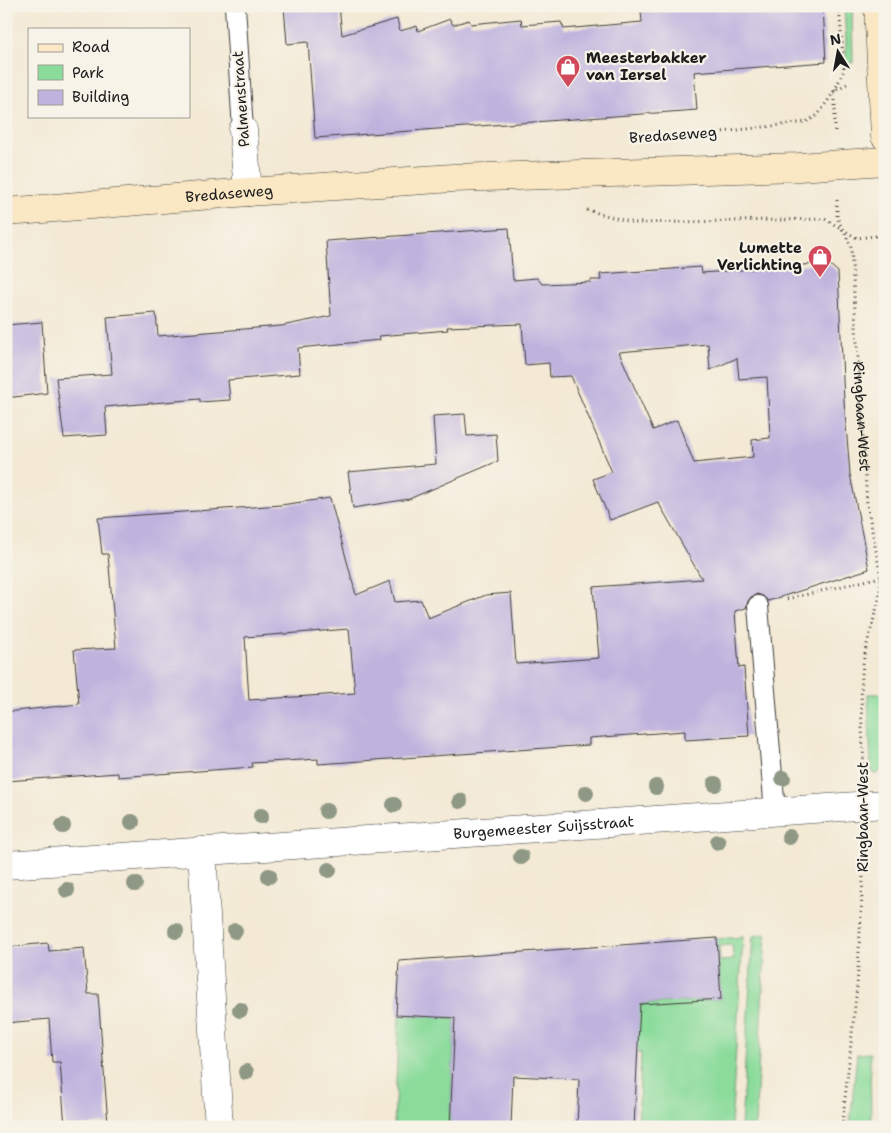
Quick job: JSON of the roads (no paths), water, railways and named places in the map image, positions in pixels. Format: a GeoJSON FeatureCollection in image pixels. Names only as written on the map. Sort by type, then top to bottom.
{"type":"FeatureCollection","features":[{"type":"Feature","properties":{"kind":"street"},"geometry":{"type":"LineString","coordinates":[[878,6],[885,136]]}},
{"type":"Feature","properties":{"kind":"street","name":"Palmenstraat"},"geometry":{"type":"LineString","coordinates":[[243,130],[248,192]]}},
{"type":"Feature","properties":{"kind":"street","name":"Bredaseweg"},"geometry":{"type":"LineString","coordinates":[[6,212],[248,192],[453,178],[789,168],[885,161]]}},
{"type":"Feature","properties":{"kind":"street","name":"Burgemeester Suijsstraat"},"geometry":{"type":"LineString","coordinates":[[6,865],[875,805]]}},
{"type":"Feature","properties":{"kind":"street"},"geometry":{"type":"LineString","coordinates":[[202,851],[219,1127]]}},
{"type":"Feature","properties":{"kind":"lane","name":"Palmenstraat"},"geometry":{"type":"LineString","coordinates":[[235,6],[243,130]]}},
{"type":"Feature","properties":{"kind":"lane"},"geometry":{"type":"LineString","coordinates":[[758,606],[775,812]]}},
{"type":"Feature","properties":{"kind":"place","name":"Meesterbakker van Iersel"},"geometry":{"type":"Point","coordinates":[568,88]}},
{"type":"Feature","properties":{"kind":"place","name":"Lumette Verlichting"},"geometry":{"type":"Point","coordinates":[820,278]}}]}
